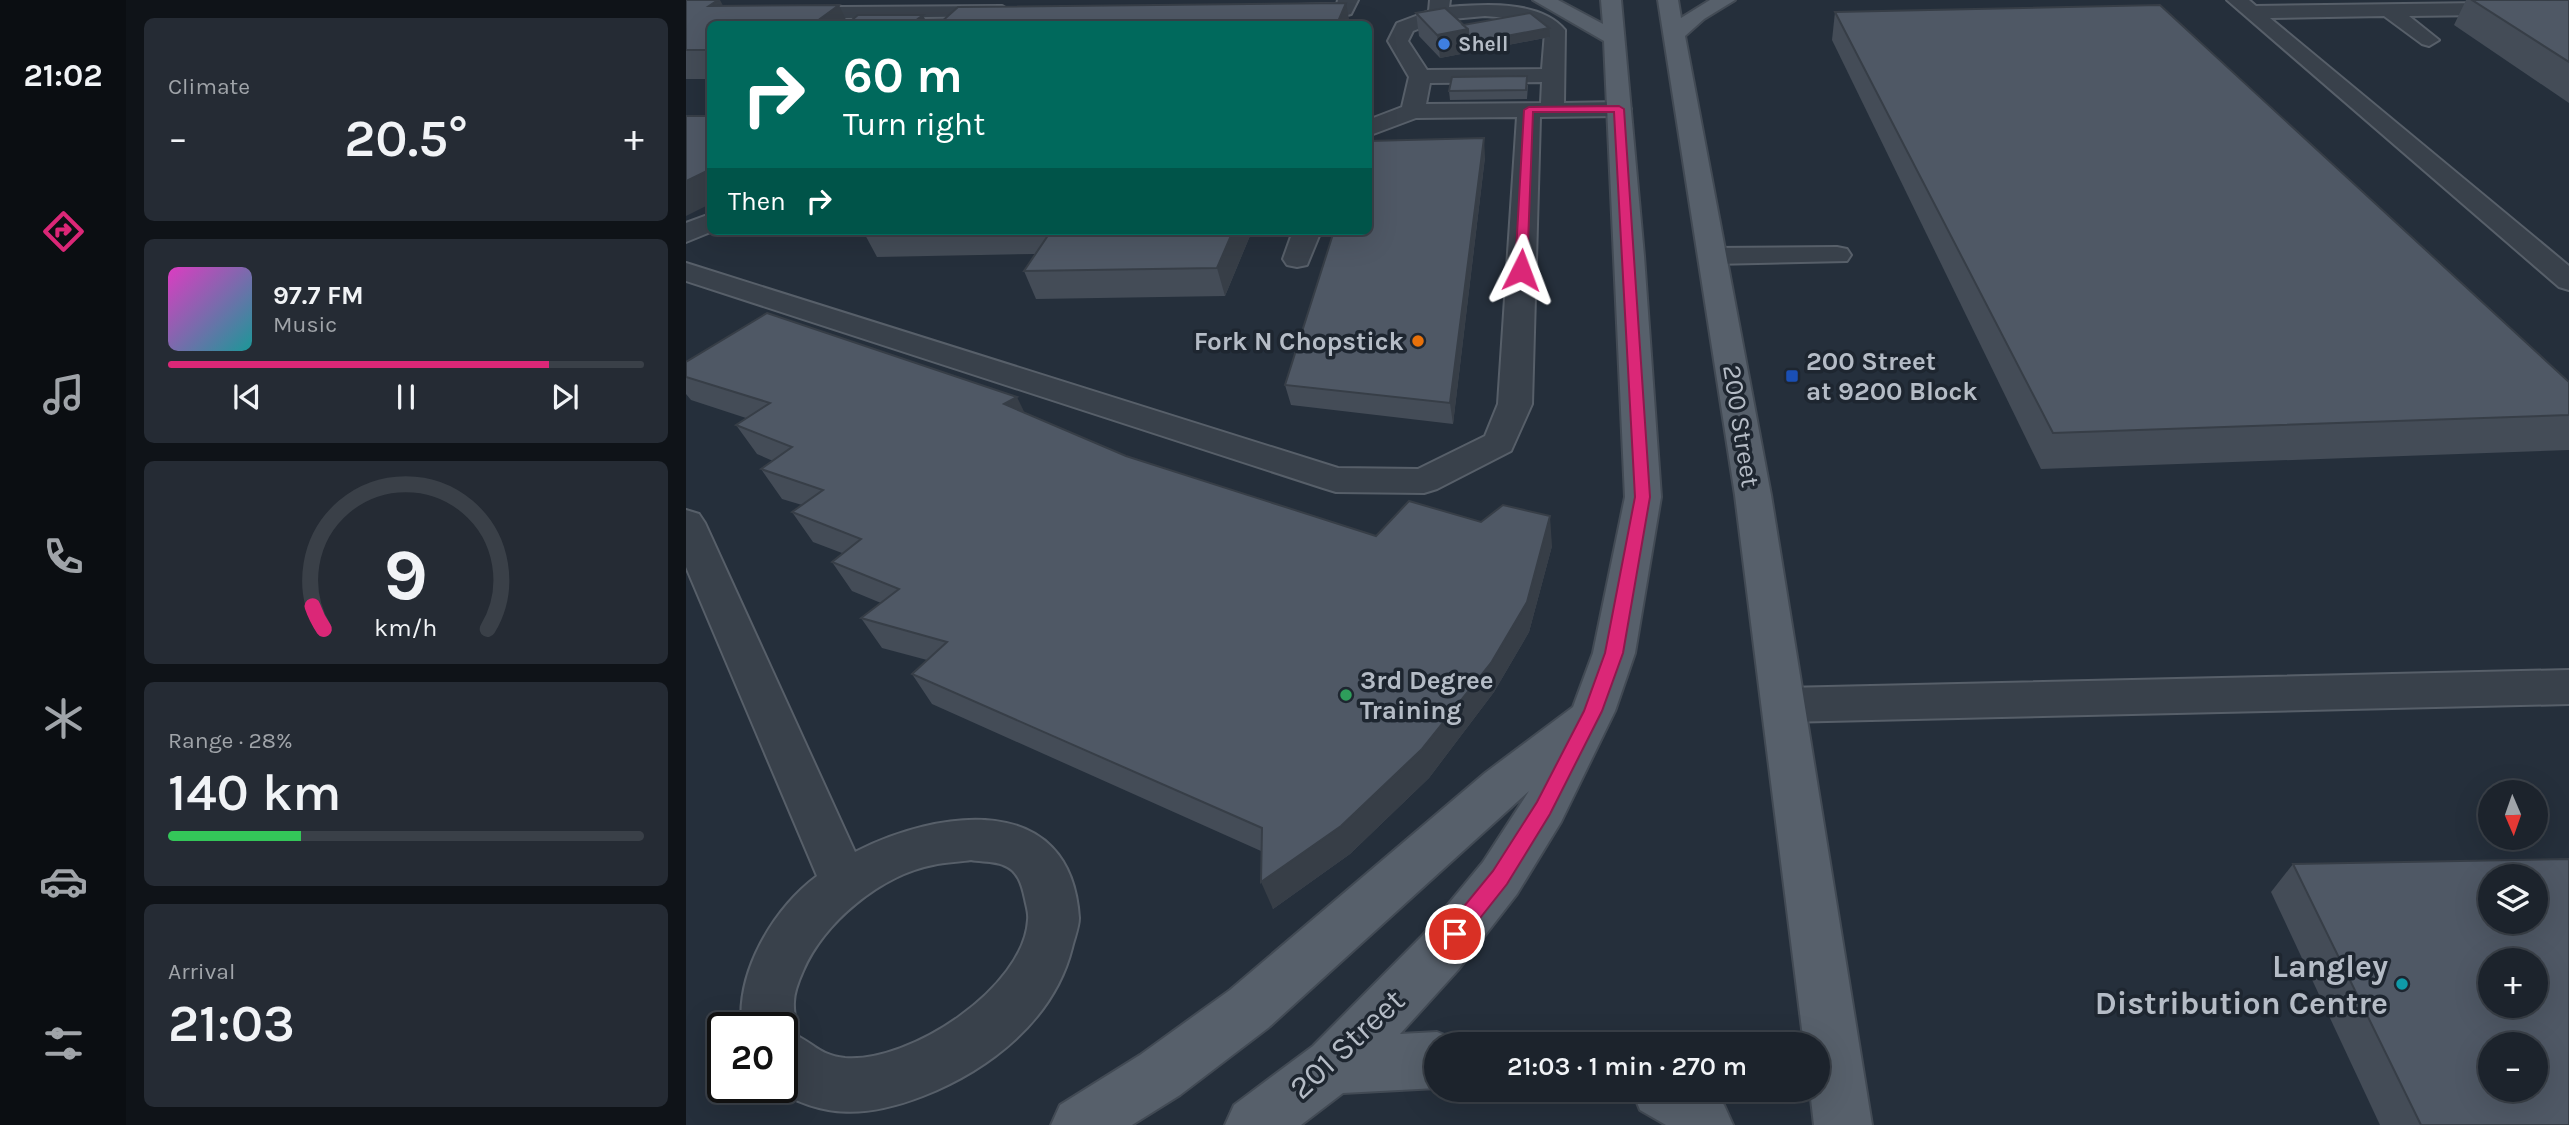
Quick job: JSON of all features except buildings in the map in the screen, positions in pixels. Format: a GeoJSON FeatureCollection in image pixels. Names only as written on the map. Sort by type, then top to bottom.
{"type":"FeatureCollection","features":[{"type":"Feature","properties":{"kind":"main road"},"geometry":{"type":"LineString","coordinates":[[1543,0],[1614,38]]}},
{"type":"Feature","properties":{"kind":"main road"},"geometry":{"type":"LineString","coordinates":[[1080,1125],[1160,1074],[1249,1009],[1501,787],[1593,711],[1614,653],[1643,497],[1611,0]]}},
{"type":"Feature","properties":{"kind":"main road","name":"200 Street"},"geometry":{"type":"LineString","coordinates":[[1668,0],[1713,256],[1784,705],[1843,1125]]}},
{"type":"Feature","properties":{"kind":"main road"},"geometry":{"type":"LineString","coordinates":[[1674,35],[1697,15],[1725,0]]}},
{"type":"Feature","properties":{"kind":"main road","name":"201 Street"},"geometry":{"type":"LineString","coordinates":[[1254,1125],[1333,1066],[1440,953],[1500,878],[1544,808],[1593,711]]}},
{"type":"Feature","properties":{"kind":"main road"},"geometry":{"type":"LineString","coordinates":[[1333,1066],[1424,1061]]}},
{"type":"Feature","properties":{"kind":"main road"},"geometry":{"type":"LineString","coordinates":[[1681,1102],[1704,1125]]}},
{"type":"Feature","properties":{"kind":"lane"},"geometry":{"type":"LineString","coordinates":[[1275,11],[1346,5],[1364,21]]}},
{"type":"Feature","properties":{"kind":"lane"},"geometry":{"type":"LineString","coordinates":[[2244,6],[2388,10],[2569,8]]}},
{"type":"Feature","properties":{"kind":"lane"},"geometry":{"type":"LineString","coordinates":[[2244,6],[2569,281]]}},
{"type":"Feature","properties":{"kind":"lane"},"geometry":{"type":"LineString","coordinates":[[686,14],[907,7],[953,19],[1028,12]]}},
{"type":"Feature","properties":{"kind":"lane"},"geometry":{"type":"LineString","coordinates":[[1444,9],[1473,32]]}},
{"type":"Feature","properties":{"kind":"lane"},"geometry":{"type":"LineString","coordinates":[[686,272],[1336,480],[1424,481],[1499,443],[1515,404],[1541,88],[1555,30],[1535,15],[1511,10],[1444,9],[1404,27],[1398,40],[1417,93]]}},
{"type":"Feature","properties":{"kind":"lane"},"geometry":{"type":"LineString","coordinates":[[2388,10],[2429,40]]}},
{"type":"Feature","properties":{"kind":"lane"},"geometry":{"type":"LineString","coordinates":[[1484,11],[1504,26]]}},
{"type":"Feature","properties":{"kind":"lane"},"geometry":{"type":"LineString","coordinates":[[1535,49],[1541,88]]}},
{"type":"Feature","properties":{"kind":"lane"},"geometry":{"type":"LineString","coordinates":[[1501,57],[1541,88]]}},
{"type":"Feature","properties":{"kind":"lane"},"geometry":{"type":"LineString","coordinates":[[1372,126],[1417,93],[1541,88]]}},
{"type":"Feature","properties":{"kind":"lane"},"geometry":{"type":"LineString","coordinates":[[1372,108],[1417,93],[1541,88],[1619,109]]}},
{"type":"Feature","properties":{"kind":"lane"},"geometry":{"type":"LineString","coordinates":[[1417,93],[1451,92]]}},
{"type":"Feature","properties":{"kind":"lane"},"geometry":{"type":"LineString","coordinates":[[686,234],[707,224]]}},
{"type":"Feature","properties":{"kind":"lane"},"geometry":{"type":"LineString","coordinates":[[1297,259],[1306,235]]}},
{"type":"Feature","properties":{"kind":"lane"},"geometry":{"type":"LineString","coordinates":[[1713,256],[1837,255]]}},
{"type":"Feature","properties":{"kind":"lane"},"geometry":{"type":"LineString","coordinates":[[686,523],[845,883]]}},
{"type":"Feature","properties":{"kind":"lane"},"geometry":{"type":"LineString","coordinates":[[1784,705],[2569,687]]}},
{"type":"Feature","properties":{"kind":"lane"},"geometry":{"type":"LineString","coordinates":[[768,1012],[767,997],[782,956],[809,918],[845,883],[888,857],[933,841],[976,837],[1012,845],[1039,864],[1053,894],[1053,932],[1036,974],[1005,1015],[961,1051],[912,1076],[863,1086],[819,1083],[798,1071]]}},
{"type":"Feature","properties":{"kind":"place","name":"Shell"},"geometry":{"type":"Point","coordinates":[1444,44]}},
{"type":"Feature","properties":{"kind":"place","name":"Fork N Chopstick"},"geometry":{"type":"Point","coordinates":[1418,341]}},
{"type":"Feature","properties":{"kind":"place","name":"200 Street at 9200 Block"},"geometry":{"type":"Point","coordinates":[1792,376]}},
{"type":"Feature","properties":{"kind":"place","name":"3rd Degree Training"},"geometry":{"type":"Point","coordinates":[1346,695]}},
{"type":"Feature","properties":{"kind":"place","name":"Langley Distribution Centre"},"geometry":{"type":"Point","coordinates":[2402,984]}},
{"type":"Feature","properties":{"kind":"route"},"geometry":{"type":"LineString","coordinates":[[1455,934],[1500,878],[1544,808],[1593,711],[1614,653],[1643,497],[1619,109],[1529,110],[1521,270]]}}]}
